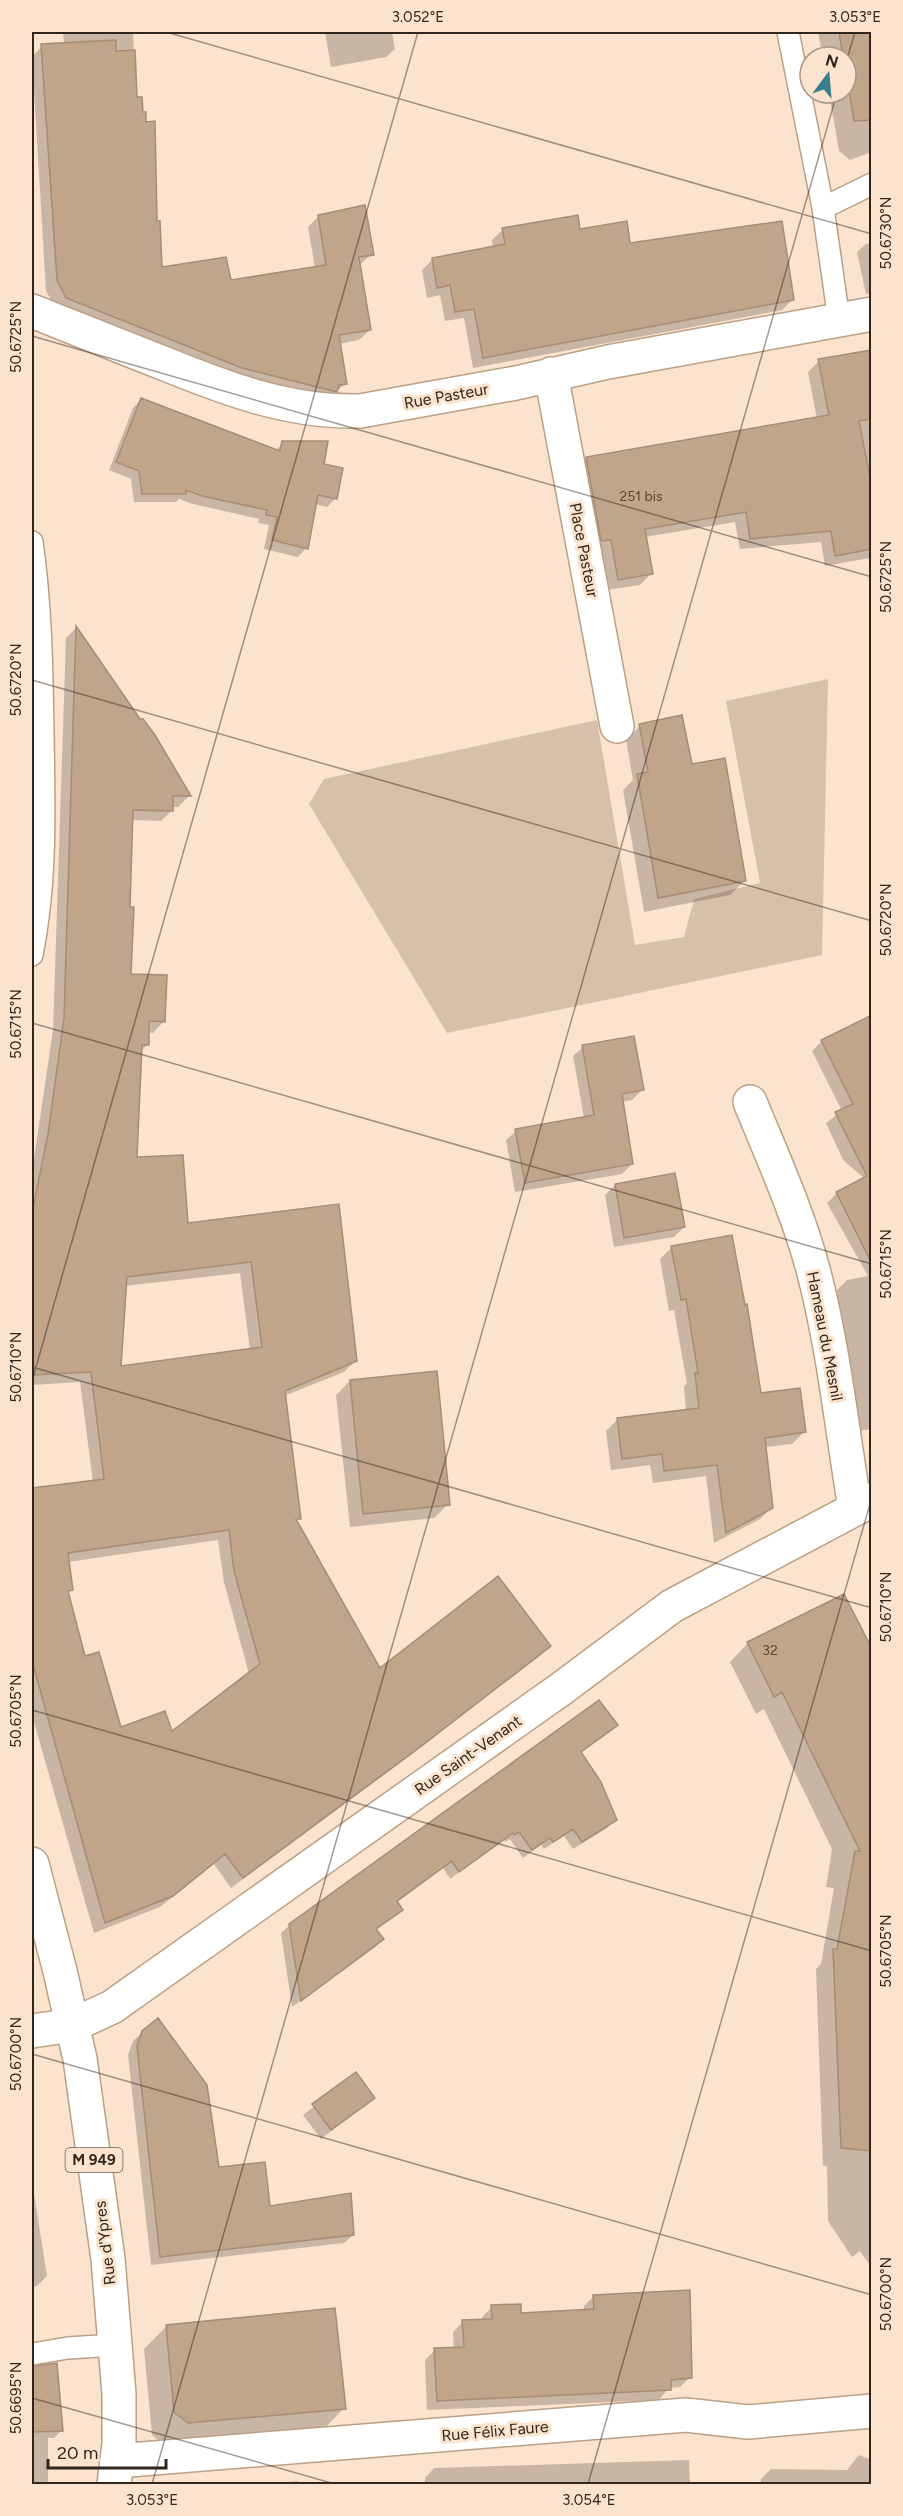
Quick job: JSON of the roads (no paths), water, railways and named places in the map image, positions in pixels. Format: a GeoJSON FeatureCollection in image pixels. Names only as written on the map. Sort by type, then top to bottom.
{"type":"FeatureCollection","features":[{"type":"Feature","properties":{"kind":"street","name":"Rue Pasteur"},"geometry":{"type":"LineString","coordinates":[[32,311],[232,391],[266,401],[318,410],[360,411],[872,314]]}},
{"type":"Feature","properties":{"kind":"street","name":"Place Pasteur"},"geometry":{"type":"LineString","coordinates":[[551,374],[617,726]]}},
{"type":"Feature","properties":{"kind":"street","name":"Hameau du Mesnil"},"geometry":{"type":"LineString","coordinates":[[750,1102],[792,1206],[814,1272],[863,1504]]}},
{"type":"Feature","properties":{"kind":"street","name":"Rue Saint-Venant"},"geometry":{"type":"LineString","coordinates":[[32,2031],[74,2025],[112,2007],[561,1689],[672,1605],[863,1504]]}},
{"type":"Feature","properties":{"kind":"street","name":"Rue d'Ypres"},"geometry":{"type":"LineString","coordinates":[[32,1864],[74,2025],[106,2247],[120,2426],[115,2473]]}},
{"type":"Feature","properties":{"kind":"street","name":"Rue Félix Faure"},"geometry":{"type":"LineString","coordinates":[[115,2473],[686,2415],[748,2422],[872,2412]]}},
{"type":"Feature","properties":{"kind":"lane"},"geometry":{"type":"LineString","coordinates":[[788,32],[823,208],[839,320]]}},
{"type":"Feature","properties":{"kind":"lane"},"geometry":{"type":"LineString","coordinates":[[823,208],[872,184]]}},
{"type":"Feature","properties":{"kind":"lane"},"geometry":{"type":"LineString","coordinates":[[32,542],[39,597],[45,846],[40,912],[32,955]]}},
{"type":"Feature","properties":{"kind":"lane"},"geometry":{"type":"LineString","coordinates":[[32,2354],[68,2348],[115,2345]]}}]}
